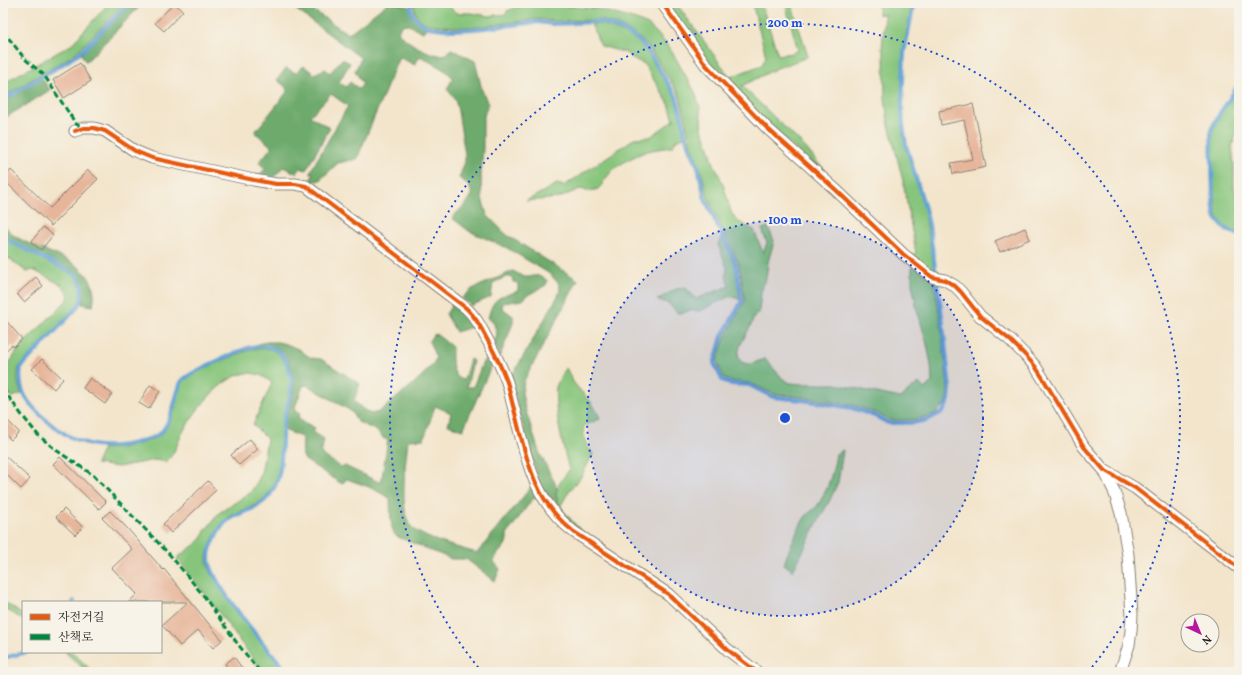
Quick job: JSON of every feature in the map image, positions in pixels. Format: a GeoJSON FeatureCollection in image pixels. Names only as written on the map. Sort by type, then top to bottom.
{"type":"FeatureCollection","features":[{"type":"Feature","properties":{"kind":"street"},"geometry":{"type":"LineString","coordinates":[[662,3],[706,65],[763,124],[836,190],[903,254],[932,277],[946,280],[954,286],[980,316],[1010,340],[1035,366],[1066,420],[1084,447],[1104,470],[1114,491],[1121,513],[1128,555],[1132,615],[1129,645],[1120,672]]}},
{"type":"Feature","properties":{"kind":"street"},"geometry":{"type":"LineString","coordinates":[[75,131],[83,128],[94,128],[105,131],[135,151],[152,158],[276,184],[295,184],[306,186],[466,308],[474,315],[507,382],[523,447],[534,481],[541,496],[560,522],[668,594],[728,650],[757,672]]}},
{"type":"Feature","properties":{"kind":"street"},"geometry":{"type":"LineString","coordinates":[[1104,470],[1134,488],[1239,568]]}},
{"type":"Feature","properties":{"kind":"green space"},"geometry":{"type":"Polygon","coordinates":[[[109,3],[125,3],[82,47],[70,57],[3,97],[3,83],[71,45],[109,3]]]}},
{"type":"Feature","properties":{"kind":"green space"},"geometry":{"type":"Polygon","coordinates":[[[131,3],[143,3],[86,62],[81,54],[131,3]]]}},
{"type":"Feature","properties":{"kind":"green space"},"geometry":{"type":"Polygon","coordinates":[[[295,3],[308,3],[313,10],[348,34],[388,3],[396,3],[410,7],[415,20],[426,28],[423,32],[407,24],[402,25],[398,31],[405,39],[433,54],[447,54],[451,49],[475,61],[482,90],[488,104],[483,119],[481,177],[482,198],[487,215],[507,235],[578,280],[524,381],[522,393],[525,408],[539,452],[557,487],[556,495],[558,502],[564,512],[584,534],[560,516],[539,483],[510,379],[558,296],[560,288],[559,284],[550,274],[507,248],[469,231],[452,218],[467,203],[471,194],[470,189],[459,178],[465,162],[465,155],[455,99],[447,89],[453,78],[446,71],[420,56],[415,65],[399,57],[357,159],[338,163],[320,180],[309,183],[313,174],[310,172],[348,106],[331,94],[310,116],[330,128],[306,170],[300,168],[296,173],[283,167],[271,180],[258,176],[265,169],[259,162],[272,147],[255,132],[287,92],[286,87],[277,80],[286,68],[296,73],[304,66],[314,74],[325,69],[330,73],[342,59],[350,63],[339,82],[346,87],[350,82],[359,89],[363,84],[355,71],[361,58],[294,8],[295,3]]]}},
{"type":"Feature","properties":{"kind":"green space"},"geometry":{"type":"Polygon","coordinates":[[[416,3],[449,3],[451,8],[456,13],[471,13],[489,16],[506,14],[507,11],[528,3],[598,9],[648,25],[671,50],[695,92],[700,108],[702,129],[714,164],[723,184],[731,212],[737,221],[754,230],[763,253],[767,243],[762,229],[768,227],[774,241],[768,262],[766,278],[761,292],[759,312],[754,317],[740,346],[738,356],[740,360],[749,364],[765,359],[783,379],[790,383],[836,384],[900,398],[919,383],[924,389],[932,382],[931,364],[912,284],[912,265],[935,281],[934,284],[940,317],[948,389],[947,399],[944,405],[936,413],[926,417],[913,420],[889,420],[876,413],[852,405],[774,394],[750,383],[730,381],[724,378],[717,362],[725,337],[745,301],[739,264],[708,198],[700,167],[688,136],[686,120],[679,94],[648,46],[638,37],[622,27],[602,20],[554,21],[538,19],[476,27],[453,27],[427,24],[420,20],[415,13],[414,7],[416,3]]]}},
{"type":"Feature","properties":{"kind":"green space"},"geometry":{"type":"Polygon","coordinates":[[[665,3],[676,3],[730,77],[762,65],[766,56],[752,3],[761,3],[778,55],[792,53],[798,50],[785,3],[791,3],[808,56],[777,68],[742,86],[805,147],[836,185],[784,139],[718,73],[665,3]]]}},
{"type":"Feature","properties":{"kind":"green space"},"geometry":{"type":"Polygon","coordinates":[[[879,3],[912,3],[903,53],[901,109],[902,125],[905,145],[924,208],[935,275],[911,256],[916,253],[903,181],[888,121],[885,98],[884,53],[882,48],[885,15],[878,14],[879,3]]]}},
{"type":"Feature","properties":{"kind":"green space"},"geometry":{"type":"Polygon","coordinates":[[[591,24],[601,24],[620,31],[636,40],[645,49],[675,96],[682,121],[684,137],[676,140],[673,146],[647,151],[624,162],[611,172],[598,189],[591,191],[580,189],[559,198],[526,201],[557,184],[564,186],[635,138],[650,137],[674,120],[669,104],[643,63],[635,60],[626,53],[601,46],[591,24]]]}},
{"type":"Feature","properties":{"kind":"green space"},"geometry":{"type":"Polygon","coordinates":[[[42,78],[50,90],[3,119],[3,101],[42,78]]]}},
{"type":"Feature","properties":{"kind":"green space"},"geometry":{"type":"Polygon","coordinates":[[[1239,85],[1239,126],[1232,146],[1235,195],[1239,201],[1239,234],[1224,226],[1218,218],[1214,190],[1212,136],[1220,113],[1239,85]]]}},
{"type":"Feature","properties":{"kind":"green space"},"geometry":{"type":"Polygon","coordinates":[[[3,223],[11,233],[23,240],[66,259],[79,267],[88,277],[93,290],[93,306],[82,304],[83,289],[78,274],[13,242],[3,234],[3,223]]]}},
{"type":"Feature","properties":{"kind":"green space"},"geometry":{"type":"Polygon","coordinates":[[[722,236],[735,265],[740,300],[734,297],[728,297],[700,311],[693,310],[677,313],[668,303],[657,300],[676,289],[686,288],[696,299],[729,286],[726,276],[727,268],[718,244],[722,236]]]}},
{"type":"Feature","properties":{"kind":"green space"},"geometry":{"type":"Polygon","coordinates":[[[3,238],[76,276],[81,291],[77,306],[19,367],[18,380],[22,394],[12,397],[3,384],[3,371],[18,349],[67,300],[69,295],[62,285],[33,270],[27,272],[3,254],[3,238]]]}},
{"type":"Feature","properties":{"kind":"green space"},"geometry":{"type":"Polygon","coordinates":[[[513,271],[525,277],[541,276],[547,281],[546,285],[528,295],[523,300],[503,303],[502,308],[513,316],[513,323],[500,356],[494,343],[497,334],[493,321],[488,319],[494,302],[501,297],[518,291],[518,283],[513,282],[512,277],[506,277],[493,283],[491,297],[471,306],[462,298],[472,289],[513,271]]]}},
{"type":"Feature","properties":{"kind":"green space"},"geometry":{"type":"Polygon","coordinates":[[[454,302],[461,308],[475,326],[456,332],[446,314],[454,302]]]}},
{"type":"Feature","properties":{"kind":"green space"},"geometry":{"type":"Polygon","coordinates":[[[436,334],[452,347],[454,371],[459,378],[464,380],[470,359],[473,361],[467,387],[473,387],[483,362],[490,357],[493,362],[463,430],[448,425],[451,413],[435,406],[424,439],[408,440],[404,484],[407,518],[410,525],[422,535],[477,553],[532,486],[537,496],[531,501],[507,534],[505,546],[498,554],[494,562],[500,569],[495,581],[466,559],[451,559],[396,536],[391,524],[390,498],[369,487],[347,479],[342,484],[305,460],[302,454],[303,439],[284,430],[286,416],[294,387],[290,365],[282,352],[277,348],[271,346],[252,346],[265,342],[278,342],[298,349],[311,358],[321,359],[360,384],[354,401],[371,414],[379,412],[427,371],[433,364],[436,358],[429,341],[432,336],[436,334]],[[307,385],[303,386],[294,410],[300,413],[298,419],[315,428],[313,433],[324,439],[321,454],[341,467],[345,466],[381,483],[388,439],[384,439],[377,431],[358,422],[351,411],[307,385]]]}},
{"type":"Feature","properties":{"kind":"green space"},"geometry":{"type":"Polygon","coordinates":[[[252,349],[268,349],[275,351],[287,366],[290,375],[290,393],[283,421],[279,470],[273,486],[263,499],[230,517],[217,530],[207,557],[207,563],[212,574],[236,610],[286,672],[263,672],[177,558],[201,540],[205,531],[219,513],[250,493],[259,479],[267,439],[253,425],[272,383],[260,375],[245,373],[224,383],[196,412],[184,430],[172,455],[166,462],[155,460],[118,467],[96,464],[103,448],[131,446],[146,442],[159,436],[166,429],[171,419],[183,382],[195,373],[252,349]]]}},
{"type":"Feature","properties":{"kind":"green space"},"geometry":{"type":"Polygon","coordinates":[[[566,368],[574,383],[595,408],[600,419],[584,425],[585,440],[593,454],[581,477],[569,491],[560,507],[556,496],[557,491],[560,483],[569,470],[555,395],[557,384],[566,368]]]}},
{"type":"Feature","properties":{"kind":"green space"},"geometry":{"type":"Polygon","coordinates":[[[843,450],[838,482],[793,571],[784,564],[794,539],[806,516],[821,501],[830,481],[836,454],[843,450]]]}},
{"type":"Feature","properties":{"kind":"green space"},"geometry":{"type":"Polygon","coordinates":[[[3,601],[22,614],[22,619],[9,611],[4,610],[3,601]]]}},
{"type":"Feature","properties":{"kind":"green space"},"geometry":{"type":"Polygon","coordinates":[[[66,653],[73,653],[93,672],[87,672],[66,653]]]}},
{"type":"Feature","properties":{"kind":"building"},"geometry":{"type":"Polygon","coordinates":[[[174,3],[183,11],[164,31],[155,23],[174,3]]]}},
{"type":"Feature","properties":{"kind":"building"},"geometry":{"type":"Polygon","coordinates":[[[80,63],[91,81],[64,98],[53,80],[80,63]]]}},
{"type":"Feature","properties":{"kind":"building"},"geometry":{"type":"Polygon","coordinates":[[[973,104],[986,167],[953,174],[951,163],[973,159],[964,120],[941,125],[939,111],[973,104]]]}},
{"type":"Feature","properties":{"kind":"building"},"geometry":{"type":"Polygon","coordinates":[[[11,170],[50,208],[88,170],[98,179],[51,226],[3,179],[11,170]]]}},
{"type":"Feature","properties":{"kind":"building"},"geometry":{"type":"Polygon","coordinates":[[[43,227],[53,235],[41,250],[31,242],[43,227]]]}},
{"type":"Feature","properties":{"kind":"building"},"geometry":{"type":"Polygon","coordinates":[[[1025,228],[1030,239],[1000,252],[995,241],[1025,228]]]}},
{"type":"Feature","properties":{"kind":"building"},"geometry":{"type":"Polygon","coordinates":[[[36,277],[43,286],[24,302],[17,294],[36,277]]]}},
{"type":"Feature","properties":{"kind":"building"},"geometry":{"type":"Polygon","coordinates":[[[3,317],[22,339],[14,347],[12,345],[3,353],[3,317]]]}},
{"type":"Feature","properties":{"kind":"building"},"geometry":{"type":"Polygon","coordinates":[[[42,359],[63,379],[54,389],[32,369],[42,359]]]}},
{"type":"Feature","properties":{"kind":"building"},"geometry":{"type":"Polygon","coordinates":[[[90,378],[112,394],[105,404],[83,388],[90,378]]]}},
{"type":"Feature","properties":{"kind":"building"},"geometry":{"type":"Polygon","coordinates":[[[150,385],[160,391],[149,409],[139,403],[150,385]]]}},
{"type":"Feature","properties":{"kind":"building"},"geometry":{"type":"Polygon","coordinates":[[[3,416],[19,432],[11,440],[3,432],[3,416]]]}},
{"type":"Feature","properties":{"kind":"building"},"geometry":{"type":"Polygon","coordinates":[[[250,439],[258,449],[239,465],[231,455],[250,439]]]}},
{"type":"Feature","properties":{"kind":"building"},"geometry":{"type":"Polygon","coordinates":[[[3,454],[30,479],[21,489],[3,471],[3,454]]]}},
{"type":"Feature","properties":{"kind":"building"},"geometry":{"type":"Polygon","coordinates":[[[60,457],[106,502],[99,509],[53,464],[60,457]]]}},
{"type":"Feature","properties":{"kind":"building"},"geometry":{"type":"Polygon","coordinates":[[[208,481],[216,490],[171,533],[163,524],[208,481]]]}},
{"type":"Feature","properties":{"kind":"building"},"geometry":{"type":"Polygon","coordinates":[[[64,509],[83,527],[75,535],[56,517],[64,509]]]}},
{"type":"Feature","properties":{"kind":"building"},"geometry":{"type":"Polygon","coordinates":[[[110,511],[128,529],[163,570],[164,569],[222,640],[213,648],[198,630],[180,646],[162,625],[188,602],[130,601],[137,594],[112,568],[132,549],[102,518],[110,511]]]}},
{"type":"Feature","properties":{"kind":"building"},"geometry":{"type":"Polygon","coordinates":[[[234,657],[245,672],[231,672],[225,664],[234,657]]]}},
{"type":"Feature","properties":{"kind":"waterway"},"geometry":{"type":"LineString","coordinates":[[3,100],[71,59],[84,49],[129,3]]}},
{"type":"Feature","properties":{"kind":"waterway"},"geometry":{"type":"LineString","coordinates":[[413,3],[411,7],[412,14],[419,22],[427,27],[453,30],[538,22],[553,24],[601,22],[621,29],[637,39],[646,48],[676,96],[683,121],[685,136],[698,167],[705,199],[736,264],[742,301],[722,336],[714,363],[722,380],[730,384],[749,385],[773,397],[852,408],[875,416],[888,423],[913,423],[927,420],[943,412],[949,400],[950,389],[937,283]]}},
{"type":"Feature","properties":{"kind":"waterway"},"geometry":{"type":"LineString","coordinates":[[914,3],[904,53],[902,109],[903,125],[906,145],[929,225],[936,274]]}},
{"type":"Feature","properties":{"kind":"waterway"},"geometry":{"type":"LineString","coordinates":[[1239,83],[1211,130],[1213,201],[1215,217],[1224,228],[1239,235]]}},
{"type":"Feature","properties":{"kind":"waterway"},"geometry":{"type":"LineString","coordinates":[[3,236],[13,243],[77,275],[81,284],[82,293],[78,306],[21,367],[20,376],[23,391],[34,409],[57,429],[78,441],[101,446],[113,446],[125,445],[152,438],[159,434],[166,425],[181,382],[186,377],[226,357],[251,347],[262,346],[273,348],[284,357],[290,373],[291,388],[284,417],[281,462],[278,479],[269,496],[260,505],[233,517],[223,524],[212,545],[209,558],[212,569],[229,599],[288,672]]}},
{"type":"Feature","properties":{"kind":"waterway"},"geometry":{"type":"LineString","coordinates":[[3,658],[24,653]]}},
{"type":"Feature","properties":{"kind":"marked path"},"geometry":{"type":"LineString","coordinates":[[3,31],[25,59],[44,75],[76,124],[83,128]]}},
{"type":"Feature","properties":{"kind":"marked path"},"geometry":{"type":"LineString","coordinates":[[3,389],[38,435],[56,450],[93,475],[170,555],[203,595],[237,643],[260,672]]}},
{"type":"Feature","properties":{"kind":"cycle path"},"geometry":{"type":"LineString","coordinates":[[662,3],[706,65],[768,129],[836,190],[903,254],[932,277],[945,280],[955,286],[980,316],[1010,340],[1024,354],[1035,366],[1084,447],[1104,470],[1135,488],[1239,568]]}},
{"type":"Feature","properties":{"kind":"cycle path"},"geometry":{"type":"LineString","coordinates":[[75,131],[83,128],[94,128],[105,131],[135,151],[152,158],[254,180],[276,184],[295,184],[306,186],[466,308],[481,327],[503,372],[508,385],[527,461],[540,492],[549,506],[574,532],[668,594],[728,650],[757,672]]}}]}
